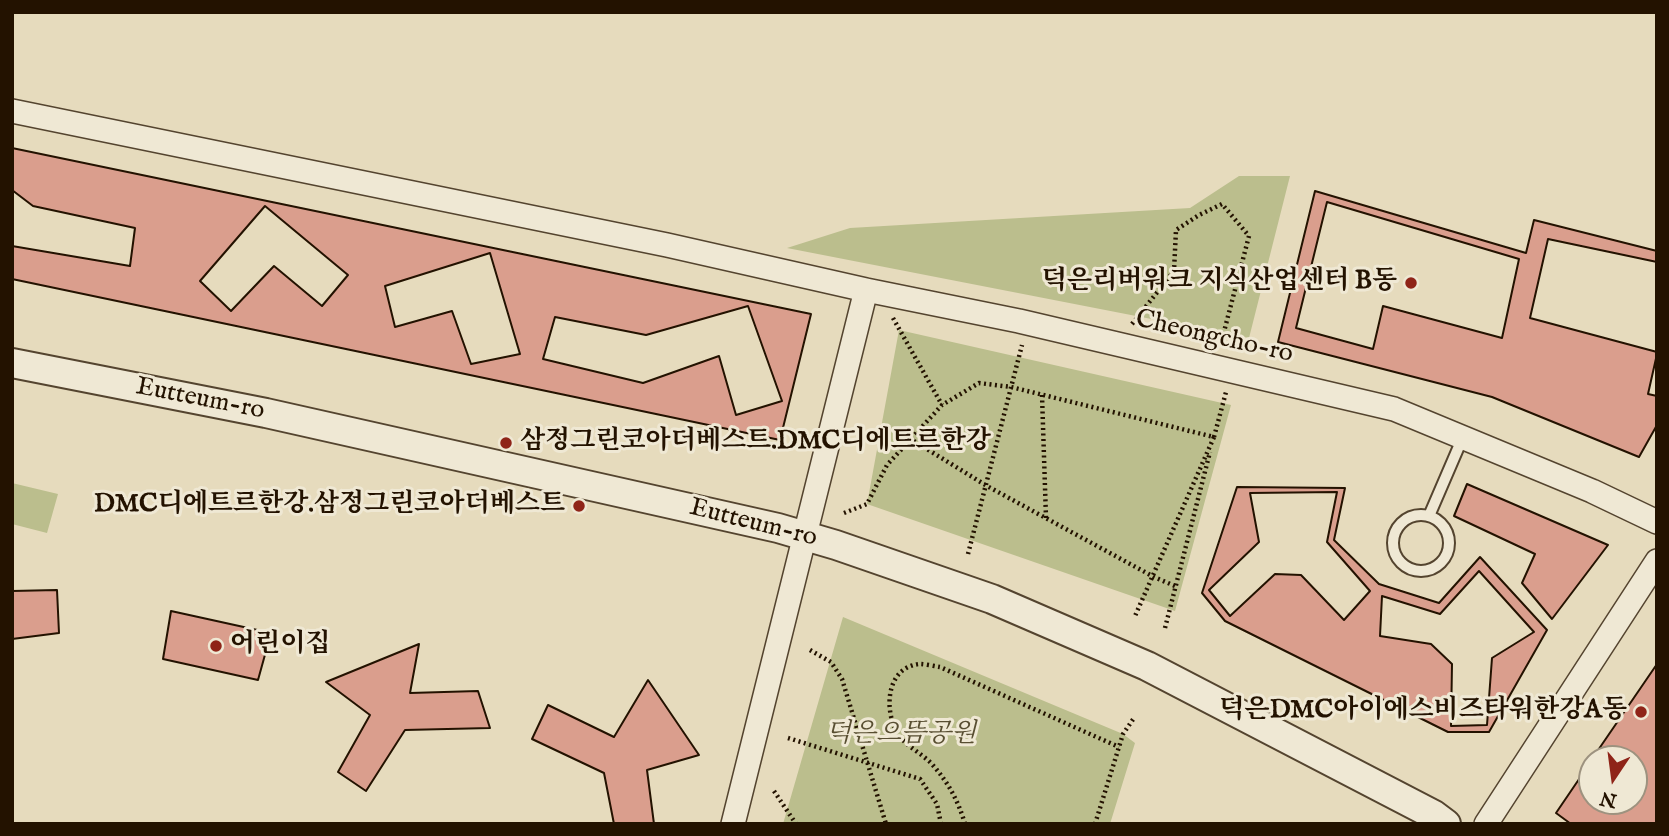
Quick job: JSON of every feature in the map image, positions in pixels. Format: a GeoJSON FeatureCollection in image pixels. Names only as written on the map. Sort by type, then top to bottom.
{"type":"FeatureCollection","features":[{"type":"Feature","properties":{"kind":"street","name":"Cheongcho-ro"},"geometry":{"type":"LineString","coordinates":[[12,111],[667,245],[1019,321],[1394,409],[1592,491],[1657,522]]}},
{"type":"Feature","properties":{"kind":"street"},"geometry":{"type":"LineString","coordinates":[[733,824],[866,290]]}},
{"type":"Feature","properties":{"kind":"street","name":"Eutteum-ro"},"geometry":{"type":"LineString","coordinates":[[12,363],[279,416],[804,535],[992,599],[1147,666],[1446,824]]}},
{"type":"Feature","properties":{"kind":"street"},"geometry":{"type":"LineString","coordinates":[[1486,824],[1657,562]]}},
{"type":"Feature","properties":{"kind":"lane"},"geometry":{"type":"LineString","coordinates":[[1429,516],[1464,437]]}},
{"type":"Feature","properties":{"kind":"lane"},"geometry":{"type":"LineString","coordinates":[[1429,516],[1437,520],[1448,534],[1448,552],[1437,566],[1429,569],[1411,568],[1397,556],[1394,538],[1396,529],[1410,517],[1429,516]]}},
{"type":"Feature","properties":{"kind":"path"},"geometry":{"type":"LineString","coordinates":[[1129,328],[1174,271],[1176,230],[1222,204],[1248,236],[1220,348]]}},
{"type":"Feature","properties":{"kind":"path"},"geometry":{"type":"LineString","coordinates":[[893,318],[942,405]]}},
{"type":"Feature","properties":{"kind":"path"},"geometry":{"type":"LineString","coordinates":[[968,554],[1022,345]]}},
{"type":"Feature","properties":{"kind":"path"},"geometry":{"type":"LineString","coordinates":[[844,513],[867,504],[887,465],[942,405],[979,383],[1011,387],[1214,437]]}},
{"type":"Feature","properties":{"kind":"path"},"geometry":{"type":"LineString","coordinates":[[1165,628],[1227,390]]}},
{"type":"Feature","properties":{"kind":"path"},"geometry":{"type":"LineString","coordinates":[[1042,395],[1046,519]]}},
{"type":"Feature","properties":{"kind":"path"},"geometry":{"type":"LineString","coordinates":[[1135,616],[1214,437]]}},
{"type":"Feature","properties":{"kind":"path"},"geometry":{"type":"LineString","coordinates":[[909,438],[1046,519],[1175,586]]}},
{"type":"Feature","properties":{"kind":"path"},"geometry":{"type":"LineString","coordinates":[[810,650],[831,662],[842,679],[886,824]]}},
{"type":"Feature","properties":{"kind":"path"},"geometry":{"type":"LineString","coordinates":[[965,824],[956,796],[930,763],[899,735],[888,712],[891,687],[902,670],[918,664],[940,667],[1119,747]]}},
{"type":"Feature","properties":{"kind":"path"},"geometry":{"type":"LineString","coordinates":[[1095,824],[1123,734],[1134,718]]}},
{"type":"Feature","properties":{"kind":"path"},"geometry":{"type":"LineString","coordinates":[[788,738],[920,779],[937,804],[941,824]]}},
{"type":"Feature","properties":{"kind":"path"},"geometry":{"type":"LineString","coordinates":[[774,792],[796,824]]}},
{"type":"Feature","properties":{"kind":"green space"},"geometry":{"type":"Polygon","coordinates":[[[1239,176],[1290,176],[1249,338],[787,248],[850,228],[1190,208],[1239,176]]]}},
{"type":"Feature","properties":{"kind":"green space"},"geometry":{"type":"Polygon","coordinates":[[[899,330],[1231,405],[1175,611],[867,504],[899,330]]]}},
{"type":"Feature","properties":{"kind":"green space"},"geometry":{"type":"Polygon","coordinates":[[[12,483],[58,494],[47,533],[12,524],[12,483]]]}},
{"type":"Feature","properties":{"kind":"green space","name":"덕은으뜸공원"},"geometry":{"type":"Polygon","coordinates":[[[843,617],[1123,734],[1135,743],[1110,824],[783,824],[843,617]]]}},
{"type":"Feature","properties":{"kind":"building"},"geometry":{"type":"Polygon","coordinates":[[[12,148],[811,314],[780,440],[12,279],[12,148]]]}},
{"type":"Feature","properties":{"kind":"building"},"geometry":{"type":"Polygon","coordinates":[[[12,190],[33,206],[135,228],[130,266],[12,246],[12,190]]]}},
{"type":"Feature","properties":{"kind":"building"},"geometry":{"type":"Polygon","coordinates":[[[1315,191],[1526,253],[1534,220],[1657,251],[1657,425],[1639,457],[1492,397],[1278,342],[1315,191]]]}},
{"type":"Feature","properties":{"kind":"building","name":"덕은리버워크 지식산업센터 B동"},"geometry":{"type":"Polygon","coordinates":[[[1327,202],[1519,259],[1502,338],[1383,306],[1373,349],[1296,328],[1327,202]]]}},
{"type":"Feature","properties":{"kind":"building"},"geometry":{"type":"Polygon","coordinates":[[[265,206],[348,275],[322,306],[274,266],[231,311],[200,281],[265,206]]]}},
{"type":"Feature","properties":{"kind":"building"},"geometry":{"type":"Polygon","coordinates":[[[1548,239],[1657,262],[1657,352],[1530,318],[1548,239]]]}},
{"type":"Feature","properties":{"kind":"building"},"geometry":{"type":"Polygon","coordinates":[[[490,253],[520,354],[471,364],[452,311],[395,327],[385,286],[490,253]]]}},
{"type":"Feature","properties":{"kind":"building"},"geometry":{"type":"Polygon","coordinates":[[[748,306],[782,401],[736,415],[719,356],[643,383],[543,359],[555,317],[646,335],[748,306]]]}},
{"type":"Feature","properties":{"kind":"building"},"geometry":{"type":"Polygon","coordinates":[[[1657,354],[1657,396],[1648,394],[1657,354]]]}},
{"type":"Feature","properties":{"kind":"building"},"geometry":{"type":"Polygon","coordinates":[[[1467,484],[1608,545],[1552,619],[1522,583],[1535,554],[1454,516],[1467,484]]]}},
{"type":"Feature","properties":{"kind":"building"},"geometry":{"type":"Polygon","coordinates":[[[1237,487],[1345,488],[1334,540],[1379,584],[1439,603],[1480,557],[1547,630],[1489,732],[1448,732],[1225,621],[1202,593],[1237,487]]]}},
{"type":"Feature","properties":{"kind":"building"},"geometry":{"type":"Polygon","coordinates":[[[1337,492],[1327,542],[1370,591],[1344,620],[1301,575],[1275,574],[1230,616],[1209,590],[1259,542],[1250,493],[1337,492]]]}},
{"type":"Feature","properties":{"kind":"building"},"geometry":{"type":"Polygon","coordinates":[[[1479,571],[1534,632],[1492,658],[1487,725],[1451,726],[1452,664],[1431,644],[1380,636],[1382,596],[1440,614],[1479,571]]]}},
{"type":"Feature","properties":{"kind":"building"},"geometry":{"type":"Polygon","coordinates":[[[57,590],[59,633],[12,639],[12,591],[57,590]]]}},
{"type":"Feature","properties":{"kind":"building","name":"어린이집"},"geometry":{"type":"Polygon","coordinates":[[[171,611],[271,633],[258,680],[163,659],[171,611]]]}},
{"type":"Feature","properties":{"kind":"building"},"geometry":{"type":"Polygon","coordinates":[[[419,644],[410,693],[478,691],[490,728],[405,730],[366,791],[338,772],[370,715],[326,682],[419,644]]]}},
{"type":"Feature","properties":{"kind":"building","name":"덕은DMC아이에스비즈타워한강A동"},"geometry":{"type":"Polygon","coordinates":[[[1657,664],[1657,824],[1571,824],[1556,813],[1578,781],[1578,815],[1648,815],[1648,745],[1602,745],[1657,664]]]}},
{"type":"Feature","properties":{"kind":"building"},"geometry":{"type":"Polygon","coordinates":[[[648,680],[699,755],[647,770],[654,824],[614,824],[604,773],[532,739],[548,705],[614,737],[648,680]]]}},
{"type":"Feature","properties":{"kind":"place","name":"덕은리버워크 지식산업센터 B동"},"geometry":{"type":"Point","coordinates":[1411,283]}},
{"type":"Feature","properties":{"kind":"place","name":"삼정그린코아더베스트.DMC디에트르한강"},"geometry":{"type":"Point","coordinates":[506,443]}},
{"type":"Feature","properties":{"kind":"place","name":"DMC디에트르한강.삼정그린코아더베스트"},"geometry":{"type":"Point","coordinates":[579,506]}},
{"type":"Feature","properties":{"kind":"place","name":"어린이집"},"geometry":{"type":"Point","coordinates":[216,646]}},
{"type":"Feature","properties":{"kind":"place","name":"덕은DMC아이에스비즈타워한강A동"},"geometry":{"type":"Point","coordinates":[1641,712]}}]}
